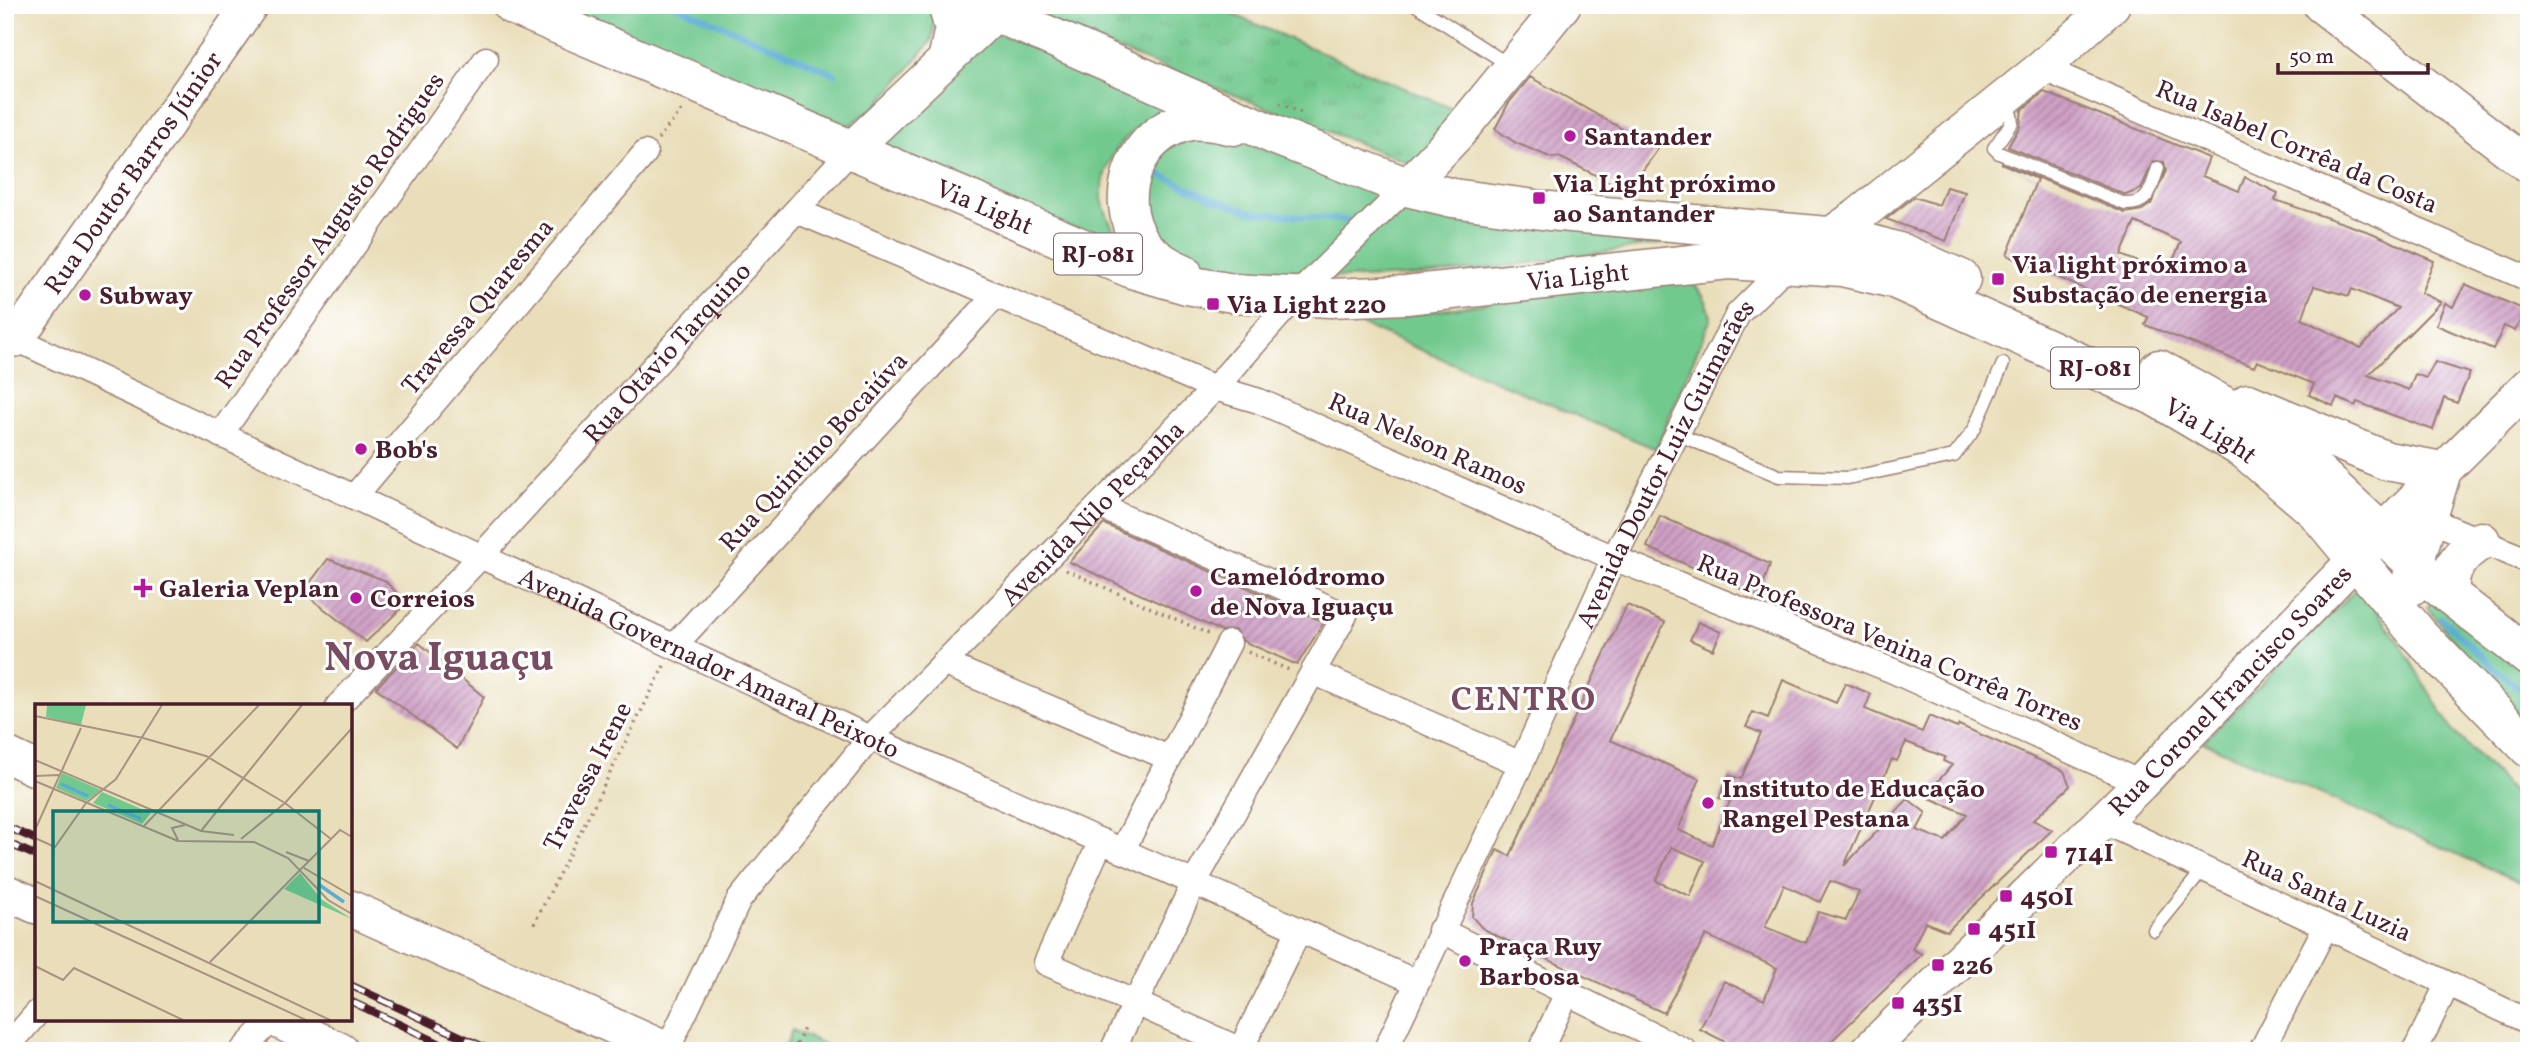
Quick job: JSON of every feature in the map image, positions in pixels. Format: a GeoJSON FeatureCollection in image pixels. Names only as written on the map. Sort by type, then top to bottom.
{"type":"FeatureCollection","features":[{"type":"Feature","properties":{"kind":"main road","name":"Via Light"},"geometry":{"type":"LineString","coordinates":[[512,5],[1132,269],[1187,285],[1233,293],[1359,298],[1728,260],[1869,271],[1894,279],[2154,396],[2245,450],[2315,510],[2418,634],[2529,748]]}},
{"type":"Feature","properties":{"kind":"main road"},"geometry":{"type":"LineString","coordinates":[[947,5],[954,28],[947,56]]}},
{"type":"Feature","properties":{"kind":"main road","name":"Via Light"},"geometry":{"type":"LineString","coordinates":[[993,8],[1279,137],[1407,187],[1453,198],[1549,211],[1831,236],[1868,242],[1902,253],[2152,365],[2253,422],[2304,460],[2414,564],[2529,657]]}},
{"type":"Feature","properties":{"kind":"main road"},"geometry":{"type":"LineString","coordinates":[[1233,293],[1173,269],[1144,246],[1130,217],[1129,178],[1135,162],[1150,142],[1168,129],[1189,122],[1216,122],[1279,137]]}},
{"type":"Feature","properties":{"kind":"main road"},"geometry":{"type":"LineString","coordinates":[[1656,219],[1701,238],[1728,260]]}},
{"type":"Feature","properties":{"kind":"main road"},"geometry":{"type":"LineString","coordinates":[[2152,365],[2290,419],[2387,461],[2442,471],[2414,564],[2411,609],[2418,634]]}},
{"type":"Feature","properties":{"kind":"main road"},"geometry":{"type":"LineString","coordinates":[[2451,596],[2449,586],[2453,569],[2468,549],[2481,541]]}},
{"type":"Feature","properties":{"kind":"street","name":"Rua Doutor Barros Júnior"},"geometry":{"type":"LineString","coordinates":[[11,337],[250,5]]}},
{"type":"Feature","properties":{"kind":"street","name":"Avenida Nilo Peçanha"},"geometry":{"type":"LineString","coordinates":[[668,1050],[739,900],[870,738],[1215,388],[1296,296],[1407,187],[1458,133],[1563,5]]}},
{"type":"Feature","properties":{"kind":"street","name":"Avenida Doutor Luiz Guimarães"},"geometry":{"type":"LineString","coordinates":[[1391,1049],[1416,982],[1521,764],[1614,558],[1738,314],[1788,263],[1831,236],[2042,68],[2112,5]]}},
{"type":"Feature","properties":{"kind":"street"},"geometry":{"type":"LineString","coordinates":[[2321,5],[2529,166]]}},
{"type":"Feature","properties":{"kind":"street","name":"Rua Otávio Tarquino"},"geometry":{"type":"LineString","coordinates":[[340,704],[481,556],[853,148],[993,8]]}},
{"type":"Feature","properties":{"kind":"street","name":"Rua Professor Augusto Rodrigues"},"geometry":{"type":"LineString","coordinates":[[220,435],[486,59]]}},
{"type":"Feature","properties":{"kind":"street","name":"Rua Isabel Corrêa da Costa"},"geometry":{"type":"LineString","coordinates":[[2042,68],[2529,279]]}},
{"type":"Feature","properties":{"kind":"street","name":"Travessa Quaresma"},"geometry":{"type":"LineString","coordinates":[[354,497],[645,153]]}},
{"type":"Feature","properties":{"kind":"street","name":"Rua Nelson Ramos"},"geometry":{"type":"LineString","coordinates":[[797,211],[1215,388],[1259,401],[1614,558]]}},
{"type":"Feature","properties":{"kind":"street"},"geometry":{"type":"LineString","coordinates":[[1728,260],[1737,281],[1738,314]]}},
{"type":"Feature","properties":{"kind":"street","name":"Rua Quintino Bocaiúva"},"geometry":{"type":"LineString","coordinates":[[674,646],[996,295]]}},
{"type":"Feature","properties":{"kind":"street","name":"Avenida Governador Amaral Peixoto"},"geometry":{"type":"LineString","coordinates":[[11,337],[870,738],[1416,982]]}},
{"type":"Feature","properties":{"kind":"street","name":"Rua Coronel Francisco Soares"},"geometry":{"type":"LineString","coordinates":[[1868,1051],[2141,783],[2382,532],[2529,385]]}},
{"type":"Feature","properties":{"kind":"street"},"geometry":{"type":"LineString","coordinates":[[1099,506],[1345,615],[1194,883],[1112,1051]]}},
{"type":"Feature","properties":{"kind":"street"},"geometry":{"type":"LineString","coordinates":[[2428,519],[2529,561]]}},
{"type":"Feature","properties":{"kind":"street","name":"Rua Professora Venina Corrêa Torres"},"geometry":{"type":"LineString","coordinates":[[1614,558],[1891,670],[2141,783]]}},
{"type":"Feature","properties":{"kind":"street"},"geometry":{"type":"LineString","coordinates":[[1229,643],[1169,758],[1111,846],[1046,963],[1241,1050],[1299,930]]}},
{"type":"Feature","properties":{"kind":"street"},"geometry":{"type":"LineString","coordinates":[[943,663],[1169,758]]}},
{"type":"Feature","properties":{"kind":"street"},"geometry":{"type":"LineString","coordinates":[[1311,676],[1521,764]]}},
{"type":"Feature","properties":{"kind":"street"},"geometry":{"type":"LineString","coordinates":[[5,754],[35,768]]}},
{"type":"Feature","properties":{"kind":"street","name":"Rua Santa Luzia"},"geometry":{"type":"LineString","coordinates":[[2102,821],[2529,1022]]}},
{"type":"Feature","properties":{"kind":"street"},"geometry":{"type":"LineString","coordinates":[[5,892],[35,905]]}},
{"type":"Feature","properties":{"kind":"street"},"geometry":{"type":"LineString","coordinates":[[352,909],[668,1050]]}},
{"type":"Feature","properties":{"kind":"street"},"geometry":{"type":"LineString","coordinates":[[2261,1051],[2325,928]]}},
{"type":"Feature","properties":{"kind":"street"},"geometry":{"type":"LineString","coordinates":[[1440,930],[1685,1051]]}},
{"type":"Feature","properties":{"kind":"street"},"geometry":{"type":"LineString","coordinates":[[2415,1051],[2447,985]]}},
{"type":"Feature","properties":{"kind":"street"},"geometry":{"type":"LineString","coordinates":[[1540,1051],[1567,993]]}},
{"type":"Feature","properties":{"kind":"street"},"geometry":{"type":"LineString","coordinates":[[5,1050],[35,1015]]}},
{"type":"Feature","properties":{"kind":"street"},"geometry":{"type":"LineString","coordinates":[[242,1051],[271,1021]]}},
{"type":"Feature","properties":{"kind":"street"},"geometry":{"type":"LineString","coordinates":[[277,1021],[341,1051]]}},
{"type":"Feature","properties":{"kind":"lane"},"geometry":{"type":"LineString","coordinates":[[1416,5],[1513,67]]}},
{"type":"Feature","properties":{"kind":"lane"},"geometry":{"type":"LineString","coordinates":[[1998,103],[2011,115],[2012,122],[1996,140],[1994,148],[1999,153],[2125,204],[2139,204],[2147,199],[2158,167]]}},
{"type":"Feature","properties":{"kind":"lane"},"geometry":{"type":"LineString","coordinates":[[1677,434],[1779,476],[1848,478],[1954,456],[1974,430],[2003,364]]}},
{"type":"Feature","properties":{"kind":"lane"},"geometry":{"type":"LineString","coordinates":[[2154,930],[2203,870]]}},
{"type":"Feature","properties":{"kind":"path"},"geometry":{"type":"LineString","coordinates":[[645,153],[703,85]]}},
{"type":"Feature","properties":{"kind":"path"},"geometry":{"type":"LineString","coordinates":[[1045,561],[1229,643],[1311,676]]}},
{"type":"Feature","properties":{"kind":"path","name":"Travessa Irene"},"geometry":{"type":"LineString","coordinates":[[534,924],[674,646]]}},
{"type":"Feature","properties":{"kind":"path"},"geometry":{"type":"LineString","coordinates":[[794,1051],[804,1028]]}},
{"type":"Feature","properties":{"kind":"path"},"geometry":{"type":"LineString","coordinates":[[797,1044],[812,1051]]}},
{"type":"Feature","properties":{"kind":"green space"},"geometry":{"type":"Polygon","coordinates":[[[548,5],[932,5],[936,12],[932,40],[875,108],[850,125],[833,126],[548,5]]]}},
{"type":"Feature","properties":{"kind":"green space"},"geometry":{"type":"Polygon","coordinates":[[[1017,5],[1211,5],[1467,115],[1417,166],[1013,9],[1017,5]]]}},
{"type":"Feature","properties":{"kind":"green space"},"geometry":{"type":"Polygon","coordinates":[[[992,31],[1175,106],[1135,129],[1114,153],[1107,167],[1103,182],[1103,204],[1123,249],[870,144],[992,31]]]}},
{"type":"Feature","properties":{"kind":"green space"},"geometry":{"type":"Polygon","coordinates":[[[1205,131],[1268,150],[1653,233],[1672,242],[1505,266],[1393,277],[1281,275],[1194,262],[1171,253],[1162,246],[1142,219],[1147,159],[1205,131]]]}},
{"type":"Feature","properties":{"kind":"green space"},"geometry":{"type":"Polygon","coordinates":[[[1659,277],[1688,282],[1695,286],[1705,298],[1711,318],[1656,449],[1357,323],[1659,277]]]}},
{"type":"Feature","properties":{"kind":"green space"},"geometry":{"type":"Polygon","coordinates":[[[2359,586],[2401,645],[2452,730],[2529,808],[2529,886],[2203,742],[2359,586]]]}},
{"type":"Feature","properties":{"kind":"green space"},"geometry":{"type":"Polygon","coordinates":[[[2435,600],[2529,670],[2529,727],[2480,675],[2427,607],[2435,600]]]}},
{"type":"Feature","properties":{"kind":"green space"},"geometry":{"type":"Polygon","coordinates":[[[792,1030],[839,1051],[783,1051],[792,1030]]]}},
{"type":"Feature","properties":{"kind":"building","name":"Santander"},"geometry":{"type":"Polygon","coordinates":[[[1530,77],[1658,149],[1628,191],[1559,157],[1552,158],[1516,143],[1495,129],[1508,104],[1530,77]]]}},
{"type":"Feature","properties":{"kind":"building"},"geometry":{"type":"Polygon","coordinates":[[[2044,92],[2209,158],[2202,176],[2239,191],[2245,177],[2278,193],[2275,200],[2372,233],[2434,261],[2421,293],[2441,302],[2368,375],[2409,390],[2415,374],[2426,378],[2435,362],[2470,373],[2457,403],[2444,398],[2433,430],[2357,402],[2355,406],[2337,398],[2333,406],[2309,395],[2314,384],[2257,361],[2254,367],[2145,325],[2148,317],[2007,255],[2037,179],[2001,163],[2125,213],[2142,210],[2151,204],[2166,171],[2164,162],[2153,161],[2141,189],[2126,195],[2008,147],[2020,126],[2022,110],[2044,92]],[[2135,222],[2121,255],[2167,274],[2181,242],[2135,222]],[[2314,286],[2302,319],[2361,348],[2398,308],[2352,289],[2349,296],[2314,286]]]}},
{"type":"Feature","properties":{"kind":"building"},"geometry":{"type":"Polygon","coordinates":[[[1946,187],[1965,192],[1946,241],[1886,219],[1914,197],[1939,205],[1946,187]]]}},
{"type":"Feature","properties":{"kind":"building"},"geometry":{"type":"Polygon","coordinates":[[[2465,284],[2525,310],[2515,331],[2504,326],[2493,349],[2436,325],[2445,303],[2453,307],[2465,284]]]}},
{"type":"Feature","properties":{"kind":"building"},"geometry":{"type":"Polygon","coordinates":[[[1660,516],[1770,564],[1759,597],[1647,547],[1660,516]]]}},
{"type":"Feature","properties":{"kind":"building","name":"Camelódromo de Nova Iguaçu"},"geometry":{"type":"Polygon","coordinates":[[[1104,524],[1324,622],[1297,665],[1243,641],[1235,630],[1221,631],[1069,562],[1104,524]]]}},
{"type":"Feature","properties":{"kind":"building","name":"Correios"},"geometry":{"type":"Polygon","coordinates":[[[328,559],[384,580],[407,603],[366,642],[303,592],[328,559]]]}},
{"type":"Feature","properties":{"kind":"building"},"geometry":{"type":"Polygon","coordinates":[[[1627,605],[1665,622],[1610,740],[1700,779],[1678,830],[1712,845],[1730,801],[1719,798],[1729,775],[1741,779],[1761,733],[1746,727],[1753,712],[1768,718],[1783,680],[1836,703],[1845,683],[1871,694],[1865,709],[1922,732],[1929,716],[1957,728],[1959,725],[2064,771],[2070,786],[2033,820],[2052,830],[1947,931],[1925,922],[1912,949],[1922,954],[1821,1051],[1743,1051],[1700,1029],[1724,981],[1764,1000],[1777,968],[1706,935],[1664,1013],[1482,928],[1472,917],[1473,903],[1497,850],[1510,856],[1627,605]],[[1906,742],[1897,761],[1892,759],[1844,866],[1908,799],[1926,813],[1917,830],[1945,841],[1967,814],[1925,796],[1952,765],[1943,761],[1945,757],[1906,742]],[[1671,847],[1656,881],[1690,896],[1705,861],[1671,847]],[[1830,881],[1820,902],[1784,885],[1765,927],[1806,943],[1818,912],[1846,920],[1859,892],[1830,881]]]}},
{"type":"Feature","properties":{"kind":"building"},"geometry":{"type":"Polygon","coordinates":[[[1698,622],[1721,632],[1713,650],[1690,640],[1698,622]]]}},
{"type":"Feature","properties":{"kind":"building"},"geometry":{"type":"Polygon","coordinates":[[[419,643],[484,697],[457,749],[376,688],[419,643]]]}},
{"type":"Feature","properties":{"kind":"waterway"},"geometry":{"type":"LineString","coordinates":[[675,5],[835,74]]}},
{"type":"Feature","properties":{"kind":"waterway"},"geometry":{"type":"LineString","coordinates":[[1159,174],[1214,199],[1252,212],[1353,221]]}},
{"type":"Feature","properties":{"kind":"waterway"},"geometry":{"type":"LineString","coordinates":[[2441,618],[2498,672],[2529,695]]}},
{"type":"Feature","properties":{"kind":"railway"},"geometry":{"type":"LineString","coordinates":[[5,826],[35,839]]}},
{"type":"Feature","properties":{"kind":"railway"},"geometry":{"type":"LineString","coordinates":[[5,842],[35,855]]}},
{"type":"Feature","properties":{"kind":"railway"},"geometry":{"type":"LineString","coordinates":[[352,986],[492,1051]]}},
{"type":"Feature","properties":{"kind":"railway"},"geometry":{"type":"LineString","coordinates":[[352,1002],[456,1051]]}},
{"type":"Feature","properties":{"kind":"place","name":"Santander"},"geometry":{"type":"Point","coordinates":[1570,136]}},
{"type":"Feature","properties":{"kind":"place","name":"Via Light próximo ao Santander"},"geometry":{"type":"Point","coordinates":[1539,198]}},
{"type":"Feature","properties":{"kind":"place","name":"Via light próximo a Substação de energia"},"geometry":{"type":"Point","coordinates":[1998,279]}},
{"type":"Feature","properties":{"kind":"place","name":"Subway"},"geometry":{"type":"Point","coordinates":[85,295]}},
{"type":"Feature","properties":{"kind":"place","name":"Via Light 220"},"geometry":{"type":"Point","coordinates":[1213,304]}},
{"type":"Feature","properties":{"kind":"place","name":"Bob's"},"geometry":{"type":"Point","coordinates":[361,449]}},
{"type":"Feature","properties":{"kind":"place","name":"Galeria Veplan"},"geometry":{"type":"Point","coordinates":[143,588]}},
{"type":"Feature","properties":{"kind":"place","name":"Camelódromo de Nova Iguaçu"},"geometry":{"type":"Point","coordinates":[1196,591]}},
{"type":"Feature","properties":{"kind":"place","name":"Correios"},"geometry":{"type":"Point","coordinates":[356,598]}},
{"type":"Feature","properties":{"kind":"place","name":"Instituto de Educação Rangel Pestana"},"geometry":{"type":"Point","coordinates":[1708,803]}},
{"type":"Feature","properties":{"kind":"place","name":"714I"},"geometry":{"type":"Point","coordinates":[2051,852]}},
{"type":"Feature","properties":{"kind":"place","name":"450I"},"geometry":{"type":"Point","coordinates":[2006,896]}},
{"type":"Feature","properties":{"kind":"place","name":"451I"},"geometry":{"type":"Point","coordinates":[1974,929]}},
{"type":"Feature","properties":{"kind":"place","name":"Praça Ruy Barbosa"},"geometry":{"type":"Point","coordinates":[1465,961]}},
{"type":"Feature","properties":{"kind":"place","name":"226"},"geometry":{"type":"Point","coordinates":[1938,965]}},
{"type":"Feature","properties":{"kind":"place","name":"435I"},"geometry":{"type":"Point","coordinates":[1898,1003]}},
{"type":"Feature","properties":{"kind":"district","name":"Nova Iguaçu"},"geometry":{"type":"Point","coordinates":[439,656]}},
{"type":"Feature","properties":{"kind":"district","name":"CENTRO"},"geometry":{"type":"Point","coordinates":[1524,698]}}]}
